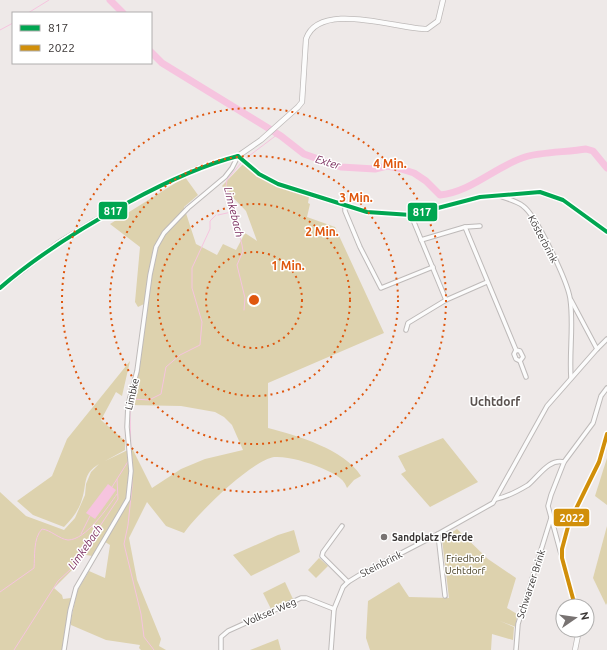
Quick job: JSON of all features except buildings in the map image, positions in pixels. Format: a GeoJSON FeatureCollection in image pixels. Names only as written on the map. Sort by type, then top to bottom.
{"type":"FeatureCollection","features":[{"type":"Feature","properties":{"kind":"street"},"geometry":{"type":"LineString","coordinates":[[0,288],[53,246],[91,223],[149,191],[199,168],[238,156],[268,135],[302,102],[306,39],[308,33],[318,24],[334,18],[360,17],[427,29],[438,21],[443,0]]}},
{"type":"Feature","properties":{"kind":"street"},"geometry":{"type":"LineString","coordinates":[[238,156],[259,174],[278,184],[345,206],[375,213],[412,215],[480,198],[530,191],[556,196],[607,232]]}},
{"type":"Feature","properties":{"kind":"street","name":"Limbke"},"geometry":{"type":"LineString","coordinates":[[64,650],[70,611],[76,588],[128,499],[131,471],[128,434],[128,405],[137,371],[150,275],[157,245],[164,233],[188,208],[225,177],[238,156]]}},
{"type":"Feature","properties":{"kind":"street","name":"Kösterbrink"},"geometry":{"type":"LineString","coordinates":[[499,196],[523,206],[532,215],[558,266],[570,297],[597,348]]}},
{"type":"Feature","properties":{"kind":"street"},"geometry":{"type":"LineString","coordinates":[[345,206],[360,247],[381,288],[433,267]]}},
{"type":"Feature","properties":{"kind":"street"},"geometry":{"type":"LineString","coordinates":[[412,215],[446,300]]}},
{"type":"Feature","properties":{"kind":"street"},"geometry":{"type":"LineString","coordinates":[[421,240],[465,227],[480,226]]}},
{"type":"Feature","properties":{"kind":"street"},"geometry":{"type":"LineString","coordinates":[[465,227],[516,350],[514,354],[516,359],[520,361],[526,377]]}},
{"type":"Feature","properties":{"kind":"street"},"geometry":{"type":"LineString","coordinates":[[406,330],[408,323],[446,300],[487,282]]}},
{"type":"Feature","properties":{"kind":"street","name":"Kösterbrink"},"geometry":{"type":"LineString","coordinates":[[570,297],[572,333],[571,378]]}},
{"type":"Feature","properties":{"kind":"street","name":"Steinbrink"},"geometry":{"type":"LineString","coordinates":[[331,650],[334,609],[339,594],[348,582],[488,507],[496,499],[547,406],[597,348],[607,339]]}},
{"type":"Feature","properties":{"kind":"street","name":"Schwarzer Brink"},"geometry":{"type":"LineString","coordinates":[[562,558],[548,506],[564,462],[591,427],[601,396],[607,388]]}},
{"type":"Feature","properties":{"kind":"street"},"geometry":{"type":"LineString","coordinates":[[573,598],[562,558],[562,549],[569,523],[598,462],[607,434]]}},
{"type":"Feature","properties":{"kind":"street","name":"Steinbrink"},"geometry":{"type":"LineString","coordinates":[[496,499],[504,498],[528,484],[554,463],[564,462]]}},
{"type":"Feature","properties":{"kind":"street","name":"Schwarzer Brink"},"geometry":{"type":"LineString","coordinates":[[516,650],[518,624],[551,518]]}},
{"type":"Feature","properties":{"kind":"street"},"geometry":{"type":"LineString","coordinates":[[342,526],[322,556],[348,582]]}},
{"type":"Feature","properties":{"kind":"street"},"geometry":{"type":"LineString","coordinates":[[438,534],[446,596]]}},
{"type":"Feature","properties":{"kind":"street","name":"Volkser Weg"},"geometry":{"type":"LineString","coordinates":[[221,650],[222,637],[228,631],[295,601],[306,598],[334,609]]}},
{"type":"Feature","properties":{"kind":"street"},"geometry":{"type":"LineString","coordinates":[[575,650],[577,638]]}},
{"type":"Feature","properties":{"kind":"green space"},"geometry":{"type":"Polygon","coordinates":[[[243,164],[269,182],[309,197],[308,203],[310,204],[307,217],[335,227],[384,333],[268,383],[268,428],[293,435],[332,451],[344,458],[361,476],[354,480],[347,488],[339,477],[319,467],[291,458],[274,457],[252,468],[225,489],[200,514],[184,533],[166,526],[147,502],[129,538],[137,580],[161,639],[159,646],[166,650],[141,650],[139,648],[140,645],[106,640],[71,625],[77,591],[89,571],[105,578],[110,545],[102,540],[92,556],[81,554],[73,569],[54,588],[62,595],[63,599],[71,598],[63,650],[0,650],[0,492],[26,516],[64,530],[75,518],[85,495],[86,484],[91,472],[99,464],[90,472],[87,476],[81,503],[72,518],[64,527],[33,515],[17,501],[52,476],[67,439],[130,361],[122,396],[116,392],[101,420],[125,441],[125,450],[105,461],[132,448],[152,488],[181,469],[205,459],[243,450],[232,425],[224,417],[215,412],[181,406],[129,405],[136,387],[148,302],[138,307],[135,302],[140,247],[110,224],[185,177],[198,195],[184,207],[196,244],[217,255],[223,244],[236,250],[245,233],[257,241],[246,211],[222,186],[243,164]]]}},
{"type":"Feature","properties":{"kind":"green space"},"geometry":{"type":"Polygon","coordinates":[[[443,438],[478,482],[430,507],[401,474],[406,471],[398,456],[443,438]]]}},
{"type":"Feature","properties":{"kind":"green space"},"geometry":{"type":"Polygon","coordinates":[[[607,458],[607,505],[595,496],[607,458]]]}},
{"type":"Feature","properties":{"kind":"green space"},"geometry":{"type":"Polygon","coordinates":[[[607,526],[607,603],[606,605],[593,578],[607,526]]]}},
{"type":"Feature","properties":{"kind":"green space","name":"Friedhof Uchtdorf"},"geometry":{"type":"Polygon","coordinates":[[[457,529],[488,559],[516,578],[507,608],[517,614],[516,627],[500,621],[514,627],[513,640],[492,634],[491,650],[370,650],[366,638],[368,601],[399,582],[409,597],[449,598],[442,539],[457,529]]]}},
{"type":"Feature","properties":{"kind":"green space"},"geometry":{"type":"Polygon","coordinates":[[[294,530],[300,552],[251,576],[233,555],[278,535],[294,530]]]}},
{"type":"Feature","properties":{"kind":"green space"},"geometry":{"type":"Polygon","coordinates":[[[319,558],[328,566],[316,578],[308,570],[319,558]]]}},
{"type":"Feature","properties":{"kind":"green space"},"geometry":{"type":"Polygon","coordinates":[[[285,582],[293,599],[271,609],[263,593],[285,582]]]}},
{"type":"Feature","properties":{"kind":"green space"},"geometry":{"type":"Polygon","coordinates":[[[278,639],[281,650],[250,650],[278,639]]]}},
{"type":"Feature","properties":{"kind":"shaded area"},"geometry":{"type":"Polygon","coordinates":[[[108,484],[116,490],[95,519],[86,513],[108,484]]]}},
{"type":"Feature","properties":{"kind":"waterway"},"geometry":{"type":"LineString","coordinates":[[30,12],[49,0]]}},
{"type":"Feature","properties":{"kind":"waterway","name":"Exter"},"geometry":{"type":"LineString","coordinates":[[110,0],[122,12]]}},
{"type":"Feature","properties":{"kind":"waterway"},"geometry":{"type":"LineString","coordinates":[[0,30],[12,24]]}},
{"type":"Feature","properties":{"kind":"waterway","name":"Exter"},"geometry":{"type":"LineString","coordinates":[[152,53],[162,63],[281,136],[304,154],[341,167],[375,169],[387,166],[398,168],[414,173],[426,181],[440,195],[462,189],[514,161],[538,154],[586,149],[593,151],[607,168]]}},
{"type":"Feature","properties":{"kind":"waterway"},"geometry":{"type":"LineString","coordinates":[[245,159],[278,134]]}},
{"type":"Feature","properties":{"kind":"waterway","name":"Limkebach"},"geometry":{"type":"LineString","coordinates":[[241,163],[227,180],[226,186],[235,207],[235,218],[243,251],[237,265],[245,298],[244,310]]}},
{"type":"Feature","properties":{"kind":"waterway"},"geometry":{"type":"LineString","coordinates":[[218,215],[236,211]]}},
{"type":"Feature","properties":{"kind":"waterway","name":"Limkebach"},"geometry":{"type":"LineString","coordinates":[[131,457],[130,410],[133,399],[149,400],[161,394],[166,367],[180,355],[200,345],[202,322],[192,288],[192,268],[210,229],[210,221],[216,215]]}},
{"type":"Feature","properties":{"kind":"waterway"},"geometry":{"type":"LineString","coordinates":[[132,457],[132,487],[128,525],[124,544],[141,614],[144,637],[154,650]]}},
{"type":"Feature","properties":{"kind":"waterway","name":"Limkebach"},"geometry":{"type":"LineString","coordinates":[[14,650],[58,581],[72,568],[118,499],[117,479],[129,460]]}},
{"type":"Feature","properties":{"kind":"waterway","name":"Limkebach"},"geometry":{"type":"LineString","coordinates":[[112,487],[117,479]]}},
{"type":"Feature","properties":{"kind":"waterway"},"geometry":{"type":"LineString","coordinates":[[0,592],[34,568],[37,537],[42,529],[68,540],[75,539],[82,535],[96,522],[117,494]]}},
{"type":"Feature","properties":{"kind":"waterway"},"geometry":{"type":"LineString","coordinates":[[81,534],[90,516]]}},
{"type":"Feature","properties":{"kind":"transit line","name":"817"},"geometry":{"type":"LineString","coordinates":[[238,156],[259,174],[278,184],[367,212],[411,215],[480,197],[540,192],[563,200],[607,232]]}},
{"type":"Feature","properties":{"kind":"transit line","name":"817"},"geometry":{"type":"LineString","coordinates":[[0,288],[46,252],[112,211],[155,188],[182,176],[209,165],[238,156]]}},
{"type":"Feature","properties":{"kind":"transit line","name":"2022"},"geometry":{"type":"LineString","coordinates":[[573,598],[562,558],[562,549],[569,523],[599,462],[607,434]]}},
{"type":"Feature","properties":{"kind":"place","name":"Sandplatz Pferde"},"geometry":{"type":"Point","coordinates":[384,537]}},
{"type":"Feature","properties":{"kind":"district","name":"Uchtdorf"},"geometry":{"type":"Point","coordinates":[495,401]}}]}
